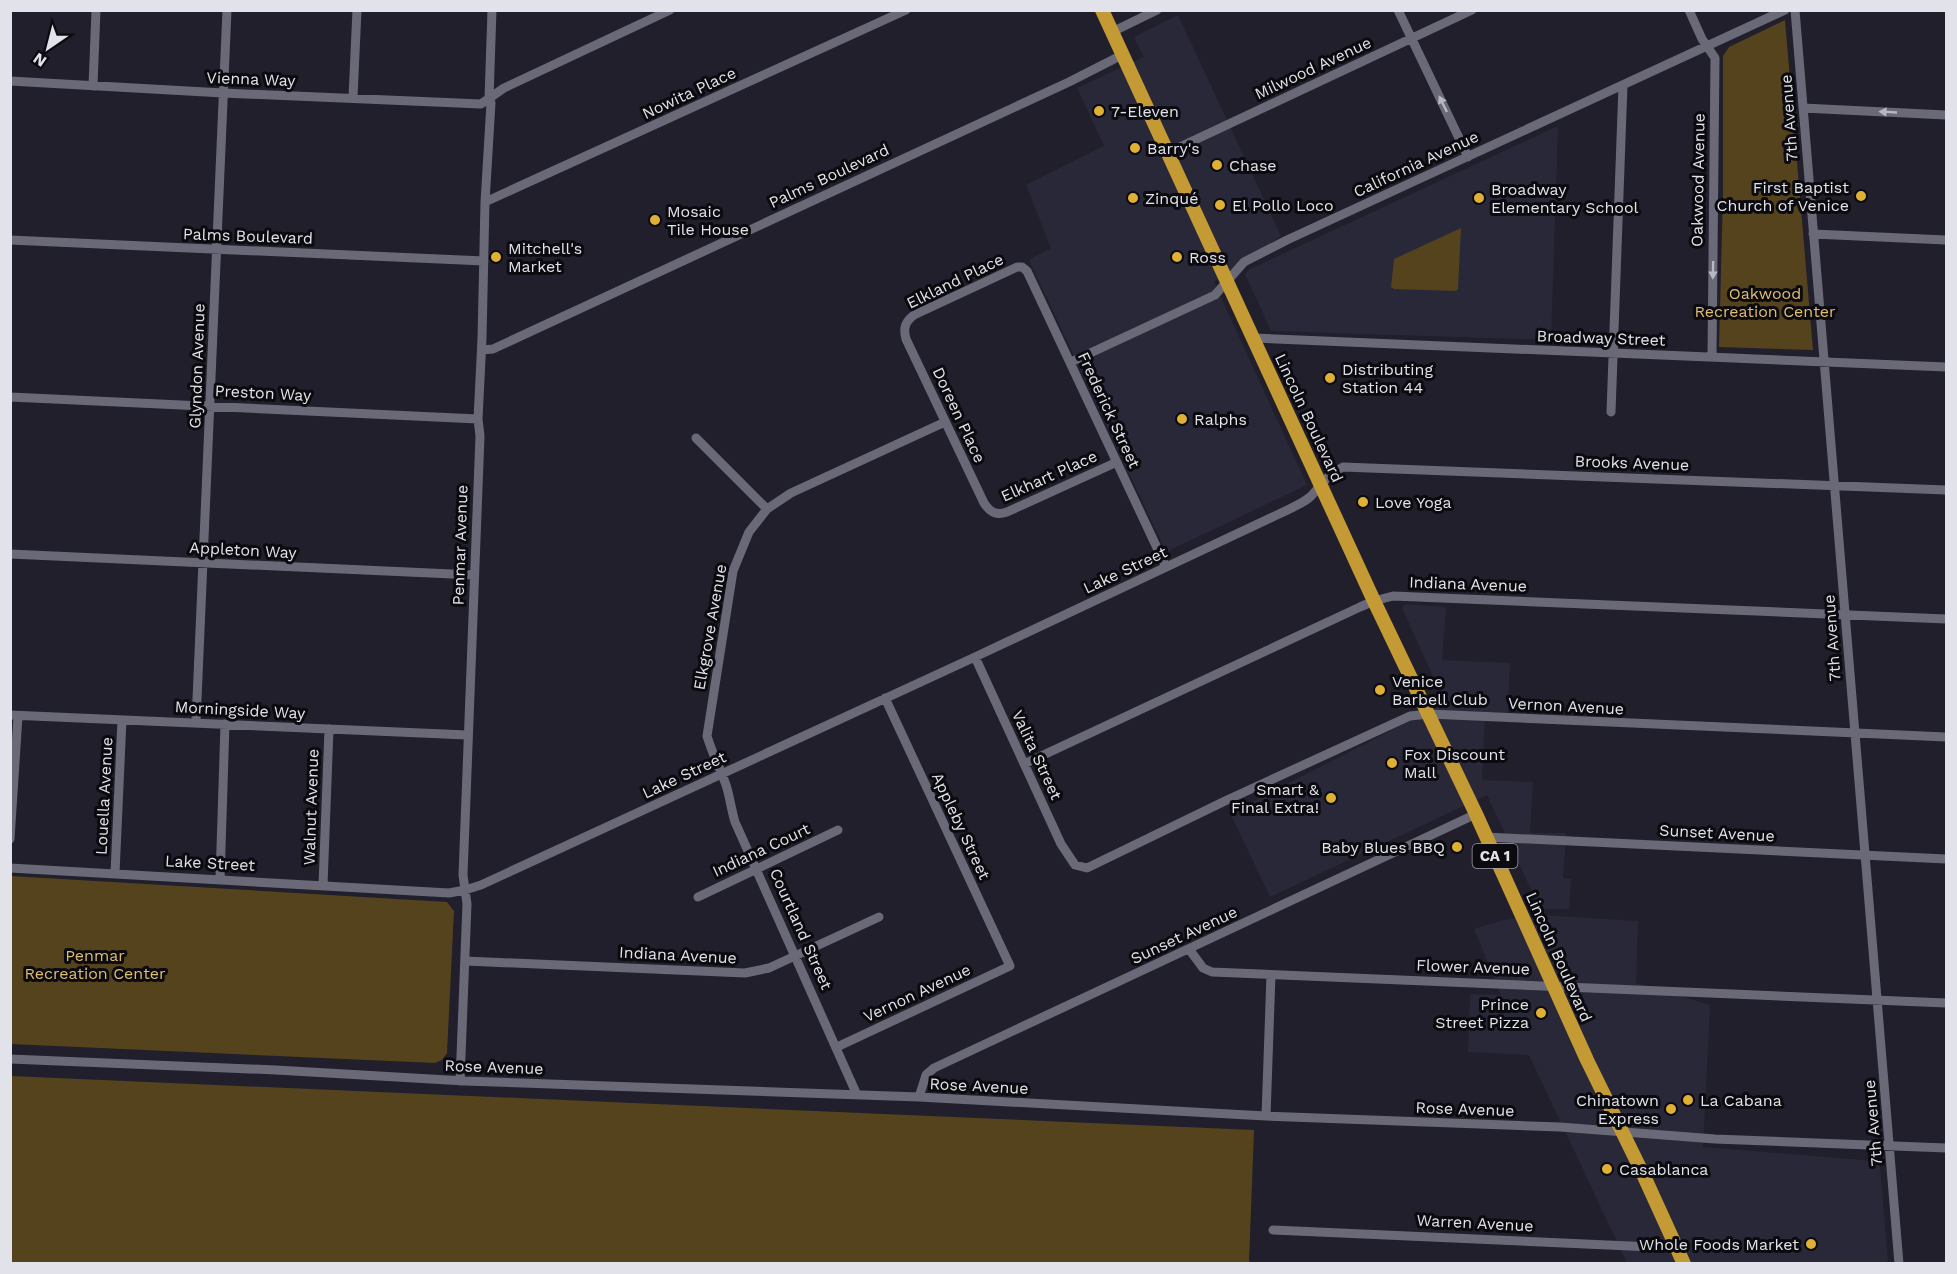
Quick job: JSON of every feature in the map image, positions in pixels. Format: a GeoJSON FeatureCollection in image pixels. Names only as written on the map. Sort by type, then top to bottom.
{"type":"FeatureCollection","features":[{"type":"Feature","properties":{"kind":"highway","name":"Lincoln Boulevard"},"geometry":{"type":"LineString","coordinates":[[1102,10],[1374,601],[1476,814],[1587,1060],[1684,1263]]}},
{"type":"Feature","properties":{"kind":"street"},"geometry":{"type":"LineString","coordinates":[[93,86],[96,10]]}},
{"type":"Feature","properties":{"kind":"street","name":"Glyndon Avenue"},"geometry":{"type":"LineString","coordinates":[[196,722],[227,10]]}},
{"type":"Feature","properties":{"kind":"street"},"geometry":{"type":"LineString","coordinates":[[353,97],[357,10]]}},
{"type":"Feature","properties":{"kind":"street","name":"Penmar Avenue"},"geometry":{"type":"LineString","coordinates":[[460,1081],[467,904],[463,875],[467,735],[480,436],[478,418],[485,202],[491,115],[489,98],[492,10]]}},
{"type":"Feature","properties":{"kind":"street"},"geometry":{"type":"LineString","coordinates":[[489,98],[504,88],[670,10]]}},
{"type":"Feature","properties":{"kind":"street","name":"Nowita Place"},"geometry":{"type":"LineString","coordinates":[[485,202],[906,10]]}},
{"type":"Feature","properties":{"kind":"street"},"geometry":{"type":"LineString","coordinates":[[1112,32],[1157,10]]}},
{"type":"Feature","properties":{"kind":"street"},"geometry":{"type":"LineString","coordinates":[[1398,10],[1468,157]]}},
{"type":"Feature","properties":{"kind":"street","name":"Milwood Avenue"},"geometry":{"type":"LineString","coordinates":[[1167,153],[1472,10]]}},
{"type":"Feature","properties":{"kind":"street","name":"Oakwood Avenue"},"geometry":{"type":"LineString","coordinates":[[1689,10],[1702,39],[1715,58],[1712,356]]}},
{"type":"Feature","properties":{"kind":"street","name":"California Avenue"},"geometry":{"type":"LineString","coordinates":[[1071,362],[1215,295],[1244,262],[1287,240],[1785,10]]}},
{"type":"Feature","properties":{"kind":"street","name":"7th Avenue"},"geometry":{"type":"LineString","coordinates":[[1795,10],[1899,1263]]}},
{"type":"Feature","properties":{"kind":"street","name":"Palms Boulevard"},"geometry":{"type":"LineString","coordinates":[[482,350],[493,349],[504,344],[1069,82],[1122,55]]}},
{"type":"Feature","properties":{"kind":"street","name":"Vienna Way"},"geometry":{"type":"LineString","coordinates":[[10,81],[481,104],[489,98]]}},
{"type":"Feature","properties":{"kind":"street"},"geometry":{"type":"LineString","coordinates":[[1611,412],[1623,85]]}},
{"type":"Feature","properties":{"kind":"street"},"geometry":{"type":"LineString","coordinates":[[1803,108],[1947,115]]}},
{"type":"Feature","properties":{"kind":"street"},"geometry":{"type":"LineString","coordinates":[[1813,234],[1947,240]]}},
{"type":"Feature","properties":{"kind":"street","name":"Palms Boulevard"},"geometry":{"type":"LineString","coordinates":[[10,240],[484,261]]}},
{"type":"Feature","properties":{"kind":"street","name":"Elkland Place"},"geometry":{"type":"LineString","coordinates":[[904,326],[914,315],[1017,267],[1022,267]]}},
{"type":"Feature","properties":{"kind":"street","name":"Frederick Street"},"geometry":{"type":"LineString","coordinates":[[1022,267],[1027,271],[1071,362],[1166,567]]}},
{"type":"Feature","properties":{"kind":"street","name":"Doreen Place"},"geometry":{"type":"LineString","coordinates":[[904,326],[906,339],[945,422],[984,503],[994,513]]}},
{"type":"Feature","properties":{"kind":"street","name":"Broadway Street"},"geometry":{"type":"LineString","coordinates":[[1254,338],[1825,360],[1947,367]]}},
{"type":"Feature","properties":{"kind":"street","name":"Preston Way"},"geometry":{"type":"LineString","coordinates":[[10,397],[478,418]]}},
{"type":"Feature","properties":{"kind":"street","name":"Elkgrove Avenue"},"geometry":{"type":"LineString","coordinates":[[721,774],[707,736],[733,571],[749,532],[767,509],[791,493],[945,422]]}},
{"type":"Feature","properties":{"kind":"street"},"geometry":{"type":"LineString","coordinates":[[696,438],[767,509]]}},
{"type":"Feature","properties":{"kind":"street","name":"Elkhart Place"},"geometry":{"type":"LineString","coordinates":[[994,513],[1000,514],[1025,504],[1116,462]]}},
{"type":"Feature","properties":{"kind":"street","name":"Brooks Avenue"},"geometry":{"type":"LineString","coordinates":[[1321,483],[1343,467],[1947,490]]}},
{"type":"Feature","properties":{"kind":"street","name":"Lake Street"},"geometry":{"type":"LineString","coordinates":[[10,868],[449,893],[465,890],[975,657],[1166,567],[1309,498],[1321,483]]}},
{"type":"Feature","properties":{"kind":"street","name":"Appleton Way"},"geometry":{"type":"LineString","coordinates":[[10,554],[474,575]]}},
{"type":"Feature","properties":{"kind":"street","name":"Indiana Avenue"},"geometry":{"type":"LineString","coordinates":[[1024,764],[1374,601],[1393,596],[1947,619]]}},
{"type":"Feature","properties":{"kind":"street","name":"Valita Street"},"geometry":{"type":"LineString","coordinates":[[975,657],[1061,844],[1075,865]]}},
{"type":"Feature","properties":{"kind":"street","name":"Appleby Street"},"geometry":{"type":"LineString","coordinates":[[885,698],[1010,966]]}},
{"type":"Feature","properties":{"kind":"street","name":"Vernon Avenue"},"geometry":{"type":"LineString","coordinates":[[1075,865],[1087,868],[1410,716],[1429,714],[1947,737]]}},
{"type":"Feature","properties":{"kind":"street"},"geometry":{"type":"LineString","coordinates":[[10,839],[14,716]]}},
{"type":"Feature","properties":{"kind":"street","name":"Morningside Way"},"geometry":{"type":"LineString","coordinates":[[14,716],[467,735]]}},
{"type":"Feature","properties":{"kind":"street","name":"Louella Avenue"},"geometry":{"type":"LineString","coordinates":[[116,873],[122,720]]}},
{"type":"Feature","properties":{"kind":"street"},"geometry":{"type":"LineString","coordinates":[[220,879],[225,724]]}},
{"type":"Feature","properties":{"kind":"street","name":"Walnut Avenue"},"geometry":{"type":"LineString","coordinates":[[323,885],[329,729]]}},
{"type":"Feature","properties":{"kind":"street","name":"Courtland Street"},"geometry":{"type":"LineString","coordinates":[[721,774],[732,814],[857,1095]]}},
{"type":"Feature","properties":{"kind":"street","name":"Sunset Avenue"},"geometry":{"type":"LineString","coordinates":[[919,1097],[926,1075],[934,1068],[1476,814]]}},
{"type":"Feature","properties":{"kind":"street","name":"Indiana Court"},"geometry":{"type":"LineString","coordinates":[[698,897],[838,830]]}},
{"type":"Feature","properties":{"kind":"street","name":"Sunset Avenue"},"geometry":{"type":"LineString","coordinates":[[1486,837],[1947,858]]}},
{"type":"Feature","properties":{"kind":"street","name":"Indiana Avenue"},"geometry":{"type":"LineString","coordinates":[[465,961],[745,973],[769,968],[879,917]]}},
{"type":"Feature","properties":{"kind":"street","name":"Flower Avenue"},"geometry":{"type":"LineString","coordinates":[[1189,949],[1203,968],[1212,972],[1947,1003]]}},
{"type":"Feature","properties":{"kind":"street","name":"Vernon Avenue"},"geometry":{"type":"LineString","coordinates":[[837,1047],[1010,966]]}},
{"type":"Feature","properties":{"kind":"street"},"geometry":{"type":"LineString","coordinates":[[1266,1116],[1271,975]]}},
{"type":"Feature","properties":{"kind":"street","name":"Rose Avenue"},"geometry":{"type":"LineString","coordinates":[[10,1059],[276,1070],[460,1081],[919,1097],[1266,1116],[1560,1127],[1715,1139],[1947,1148]]}},
{"type":"Feature","properties":{"kind":"street","name":"Warren Avenue"},"geometry":{"type":"LineString","coordinates":[[1273,1230],[1652,1246],[1675,1244]]}},
{"type":"Feature","properties":{"kind":"shaded area"},"geometry":{"type":"Polygon","coordinates":[[[1178,15],[1281,236],[1214,282],[1307,485],[1166,552],[1029,260],[1051,248],[1026,185],[1104,146],[1077,88],[1144,57],[1134,37],[1178,15]]]}},
{"type":"Feature","properties":{"kind":"shaded area","name":"Broadway Elementary School"},"geometry":{"type":"Polygon","coordinates":[[[1558,126],[1551,340],[1271,331],[1245,274],[1248,270],[1558,126]]]}},
{"type":"Feature","properties":{"kind":"shaded area"},"geometry":{"type":"Polygon","coordinates":[[[1405,604],[1446,607],[1442,660],[1510,663],[1508,713],[1485,712],[1482,780],[1533,782],[1530,833],[1566,833],[1563,878],[1571,879],[1569,909],[1540,909],[1487,795],[1270,897],[1230,813],[1445,703],[1402,608],[1405,604]]]}},
{"type":"Feature","properties":{"kind":"shaded area"},"geometry":{"type":"Polygon","coordinates":[[[1542,915],[1638,921],[1636,983],[1710,1005],[1703,1147],[1875,1161],[1880,1166],[1888,1263],[1627,1263],[1529,1055],[1468,1052],[1470,994],[1501,995],[1474,929],[1504,920],[1542,915]]]}},
{"type":"Feature","properties":{"kind":"green space","name":"Oakwood Recreation Center"},"geometry":{"type":"Polygon","coordinates":[[[1785,20],[1813,350],[1719,347],[1723,194],[1723,56],[1729,47],[1785,20]]]}},
{"type":"Feature","properties":{"kind":"green space"},"geometry":{"type":"Polygon","coordinates":[[[1461,228],[1458,289],[1456,291],[1394,289],[1391,287],[1394,259],[1461,228]]]}},
{"type":"Feature","properties":{"kind":"green space","name":"Penmar Recreation Center"},"geometry":{"type":"Polygon","coordinates":[[[11,876],[447,902],[454,911],[447,1053],[442,1060],[435,1063],[11,1044],[11,876]]]}},
{"type":"Feature","properties":{"kind":"green space"},"geometry":{"type":"Polygon","coordinates":[[[11,1076],[1254,1130],[1249,1263],[11,1263],[11,1076]]]}},
{"type":"Feature","properties":{"kind":"place","name":"7-Eleven"},"geometry":{"type":"Point","coordinates":[1099,111]}},
{"type":"Feature","properties":{"kind":"place","name":"Barry's"},"geometry":{"type":"Point","coordinates":[1135,148]}},
{"type":"Feature","properties":{"kind":"place","name":"Chase"},"geometry":{"type":"Point","coordinates":[1217,165]}},
{"type":"Feature","properties":{"kind":"place","name":"First Baptist Church of Venice"},"geometry":{"type":"Point","coordinates":[1861,196]}},
{"type":"Feature","properties":{"kind":"place","name":"Zinqué"},"geometry":{"type":"Point","coordinates":[1133,198]}},
{"type":"Feature","properties":{"kind":"place","name":"Broadway Elementary School"},"geometry":{"type":"Point","coordinates":[1479,198]}},
{"type":"Feature","properties":{"kind":"place","name":"El Pollo Loco"},"geometry":{"type":"Point","coordinates":[1220,205]}},
{"type":"Feature","properties":{"kind":"place","name":"Mosaic Tile House"},"geometry":{"type":"Point","coordinates":[655,220]}},
{"type":"Feature","properties":{"kind":"place","name":"Mitchell's Market"},"geometry":{"type":"Point","coordinates":[496,257]}},
{"type":"Feature","properties":{"kind":"place","name":"Ross"},"geometry":{"type":"Point","coordinates":[1177,257]}},
{"type":"Feature","properties":{"kind":"place","name":"Distributing Station 44"},"geometry":{"type":"Point","coordinates":[1330,378]}},
{"type":"Feature","properties":{"kind":"place","name":"Ralphs"},"geometry":{"type":"Point","coordinates":[1182,419]}},
{"type":"Feature","properties":{"kind":"place","name":"Love Yoga"},"geometry":{"type":"Point","coordinates":[1363,502]}},
{"type":"Feature","properties":{"kind":"place","name":"Venice Barbell Club"},"geometry":{"type":"Point","coordinates":[1380,690]}},
{"type":"Feature","properties":{"kind":"place","name":"Fox Discount Mall"},"geometry":{"type":"Point","coordinates":[1392,763]}},
{"type":"Feature","properties":{"kind":"place","name":"Smart & Final Extra!"},"geometry":{"type":"Point","coordinates":[1331,798]}},
{"type":"Feature","properties":{"kind":"place","name":"Baby Blues BBQ"},"geometry":{"type":"Point","coordinates":[1457,847]}},
{"type":"Feature","properties":{"kind":"place","name":"Prince Street Pizza"},"geometry":{"type":"Point","coordinates":[1541,1013]}},
{"type":"Feature","properties":{"kind":"place","name":"La Cabana"},"geometry":{"type":"Point","coordinates":[1688,1100]}},
{"type":"Feature","properties":{"kind":"place","name":"Chinatown Express"},"geometry":{"type":"Point","coordinates":[1671,1109]}},
{"type":"Feature","properties":{"kind":"place","name":"Casablanca"},"geometry":{"type":"Point","coordinates":[1607,1169]}},
{"type":"Feature","properties":{"kind":"place","name":"Whole Foods Market"},"geometry":{"type":"Point","coordinates":[1811,1244]}}]}
